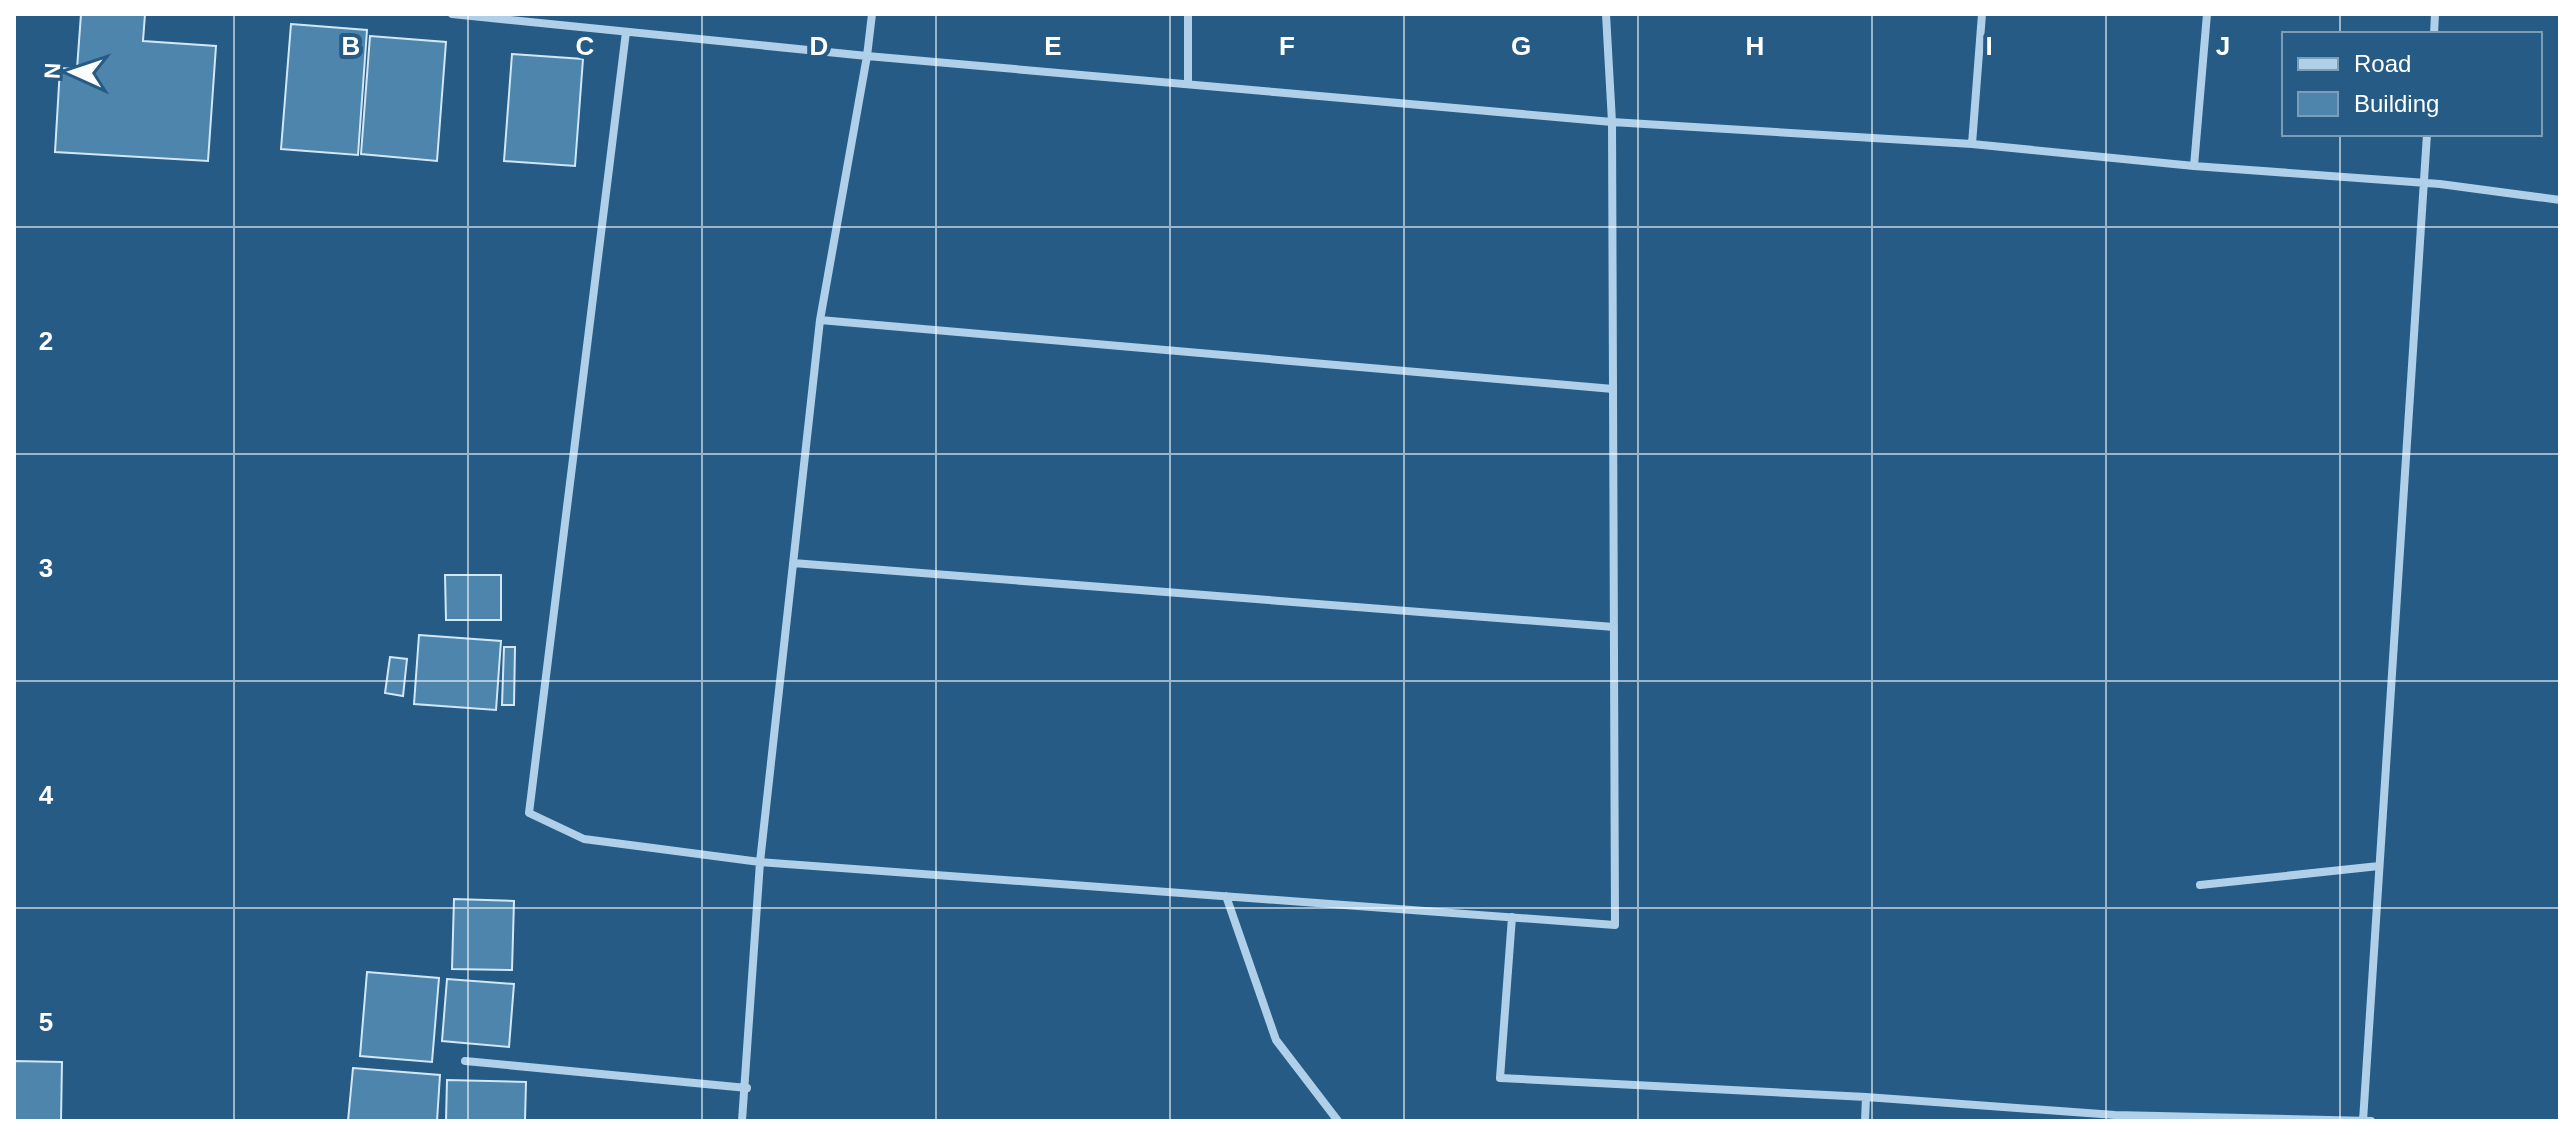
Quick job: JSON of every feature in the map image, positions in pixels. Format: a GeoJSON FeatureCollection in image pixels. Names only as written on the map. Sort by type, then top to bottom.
{"type":"FeatureCollection","features":[{"type":"Feature","properties":{"kind":"street"},"geometry":{"type":"LineString","coordinates":[[452,14],[867,56],[1612,122],[1972,144],[2194,166],[2423,183],[2560,200]]}},
{"type":"Feature","properties":{"kind":"street"},"geometry":{"type":"LineString","coordinates":[[742,1121],[747,1088],[760,862],[820,320],[872,14]]}},
{"type":"Feature","properties":{"kind":"street"},"geometry":{"type":"LineString","coordinates":[[1188,14],[1188,84]]}},
{"type":"Feature","properties":{"kind":"street"},"geometry":{"type":"LineString","coordinates":[[626,32],[529,813],[584,839],[760,862],[1615,925],[1612,122],[1606,14]]}},
{"type":"Feature","properties":{"kind":"street"},"geometry":{"type":"LineString","coordinates":[[1972,144],[1982,14]]}},
{"type":"Feature","properties":{"kind":"street"},"geometry":{"type":"LineString","coordinates":[[2194,166],[2207,14]]}},
{"type":"Feature","properties":{"kind":"street"},"geometry":{"type":"LineString","coordinates":[[2363,1121],[2427,136]]}},
{"type":"Feature","properties":{"kind":"street"},"geometry":{"type":"LineString","coordinates":[[820,320],[1613,389]]}},
{"type":"Feature","properties":{"kind":"street"},"geometry":{"type":"LineString","coordinates":[[793,563],[1614,627]]}},
{"type":"Feature","properties":{"kind":"street"},"geometry":{"type":"LineString","coordinates":[[2200,885],[2379,866]]}},
{"type":"Feature","properties":{"kind":"street"},"geometry":{"type":"LineString","coordinates":[[1226,896],[1276,1040],[1338,1121]]}},
{"type":"Feature","properties":{"kind":"street"},"geometry":{"type":"LineString","coordinates":[[1512,917],[1500,1078],[1866,1097],[2115,1118],[2371,1121]]}},
{"type":"Feature","properties":{"kind":"street"},"geometry":{"type":"LineString","coordinates":[[465,1061],[747,1088]]}},
{"type":"Feature","properties":{"kind":"street"},"geometry":{"type":"LineString","coordinates":[[1865,1121],[1866,1097]]}},
{"type":"Feature","properties":{"kind":"building"},"geometry":{"type":"Polygon","coordinates":[[[81,14],[145,14],[143,41],[216,46],[208,161],[55,152],[60,68],[77,69],[81,14]]]}},
{"type":"Feature","properties":{"kind":"building"},"geometry":{"type":"Polygon","coordinates":[[[291,24],[367,30],[358,155],[281,149],[291,24]]]}},
{"type":"Feature","properties":{"kind":"building"},"geometry":{"type":"Polygon","coordinates":[[[370,36],[446,42],[437,161],[361,154],[370,36]]]}},
{"type":"Feature","properties":{"kind":"building"},"geometry":{"type":"Polygon","coordinates":[[[512,54],[583,59],[575,166],[504,161],[512,54]]]}},
{"type":"Feature","properties":{"kind":"building"},"geometry":{"type":"Polygon","coordinates":[[[445,575],[501,575],[501,620],[446,620],[445,575]]]}},
{"type":"Feature","properties":{"kind":"building"},"geometry":{"type":"Polygon","coordinates":[[[419,635],[501,641],[496,710],[414,704],[419,635]]]}},
{"type":"Feature","properties":{"kind":"building"},"geometry":{"type":"Polygon","coordinates":[[[504,647],[515,647],[514,705],[502,705],[504,647]]]}},
{"type":"Feature","properties":{"kind":"building"},"geometry":{"type":"Polygon","coordinates":[[[390,657],[407,659],[403,696],[385,693],[390,657]]]}},
{"type":"Feature","properties":{"kind":"building"},"geometry":{"type":"Polygon","coordinates":[[[454,899],[514,901],[512,970],[452,969],[454,899]]]}},
{"type":"Feature","properties":{"kind":"building"},"geometry":{"type":"Polygon","coordinates":[[[367,972],[439,978],[432,1062],[360,1056],[367,972]]]}},
{"type":"Feature","properties":{"kind":"building"},"geometry":{"type":"Polygon","coordinates":[[[447,979],[514,984],[509,1047],[442,1041],[447,979]]]}},
{"type":"Feature","properties":{"kind":"building"},"geometry":{"type":"Polygon","coordinates":[[[14,1061],[62,1062],[61,1121],[14,1121],[14,1061]]]}},
{"type":"Feature","properties":{"kind":"building"},"geometry":{"type":"Polygon","coordinates":[[[353,1068],[440,1075],[437,1121],[348,1121],[353,1068]]]}},
{"type":"Feature","properties":{"kind":"building"},"geometry":{"type":"Polygon","coordinates":[[[447,1080],[526,1082],[525,1121],[446,1121],[447,1080]]]}}]}
